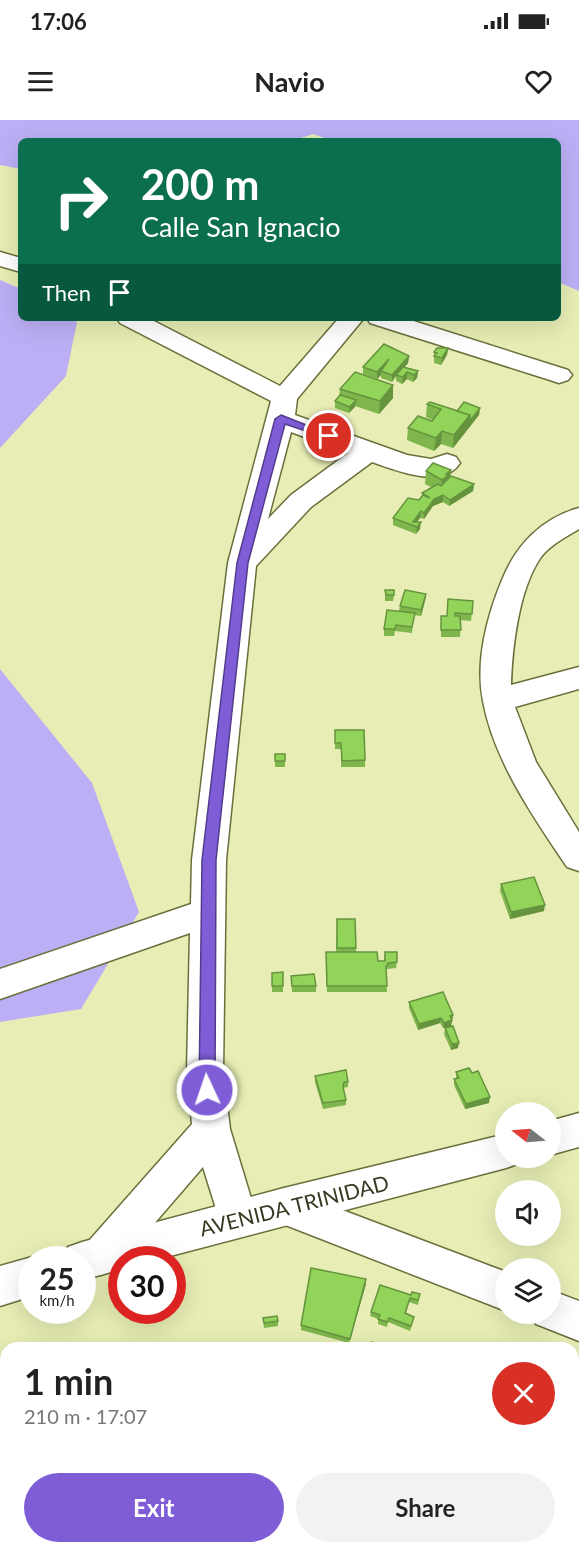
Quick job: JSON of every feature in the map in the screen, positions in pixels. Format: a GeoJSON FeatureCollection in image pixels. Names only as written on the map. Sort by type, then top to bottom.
{"type":"FeatureCollection","features":[{"type":"Feature","properties":{"kind":"street"},"geometry":{"type":"LineString","coordinates":[[0,259],[18,264]]}},
{"type":"Feature","properties":{"kind":"street"},"geometry":{"type":"LineString","coordinates":[[134,321],[282,408],[370,450],[420,467],[432,468],[447,463]]}},
{"type":"Feature","properties":{"kind":"street"},"geometry":{"type":"LineString","coordinates":[[237,1218],[211,1129],[205,1071],[210,912],[209,860],[242,563],[282,408],[350,321]]}},
{"type":"Feature","properties":{"kind":"street"},"geometry":{"type":"LineString","coordinates":[[388,321],[559,375]]}},
{"type":"Feature","properties":{"kind":"street"},"geometry":{"type":"LineString","coordinates":[[242,563],[301,501],[370,450]]}},
{"type":"Feature","properties":{"kind":"street"},"geometry":{"type":"LineString","coordinates":[[579,517],[552,534],[529,554],[508,606],[497,657],[498,700],[529,777],[552,820],[579,858]]}},
{"type":"Feature","properties":{"kind":"street"},"geometry":{"type":"LineString","coordinates":[[498,700],[579,678]]}},
{"type":"Feature","properties":{"kind":"street"},"geometry":{"type":"LineString","coordinates":[[0,984],[210,912]]}},
{"type":"Feature","properties":{"kind":"street"},"geometry":{"type":"LineString","coordinates":[[96,1254],[211,1129]]}},
{"type":"Feature","properties":{"kind":"street"},"geometry":{"type":"LineString","coordinates":[[561,1135],[579,1130]]}},
{"type":"Feature","properties":{"kind":"street","name":"AVENIDA TRINIDAD"},"geometry":{"type":"LineString","coordinates":[[96,1257],[237,1218],[495,1154]]}},
{"type":"Feature","properties":{"kind":"street"},"geometry":{"type":"LineString","coordinates":[[284,1206],[495,1288]]}},
{"type":"Feature","properties":{"kind":"street"},"geometry":{"type":"LineString","coordinates":[[0,1286],[18,1280]]}},
{"type":"Feature","properties":{"kind":"street"},"geometry":{"type":"LineString","coordinates":[[561,1314],[579,1321]]}},
{"type":"Feature","properties":{"kind":"shaded area"},"geometry":{"type":"Polygon","coordinates":[[[0,120],[579,120],[579,291],[561,283],[561,138],[324,138],[313,134],[301,138],[18,138],[18,168],[0,165],[0,120]]]}},
{"type":"Feature","properties":{"kind":"shaded area"},"geometry":{"type":"Polygon","coordinates":[[[0,280],[18,288],[18,321],[77,322],[66,376],[0,448],[0,280]]]}},
{"type":"Feature","properties":{"kind":"shaded area"},"geometry":{"type":"Polygon","coordinates":[[[0,669],[92,783],[139,912],[81,1009],[0,1022],[0,669]]]}},
{"type":"Feature","properties":{"kind":"building"},"geometry":{"type":"Polygon","coordinates":[[[384,344],[409,356],[392,375],[381,371],[389,359],[377,372],[363,367],[384,344]]]}},
{"type":"Feature","properties":{"kind":"building"},"geometry":{"type":"Polygon","coordinates":[[[437,348],[448,348],[442,358],[434,356],[437,348]]]}},
{"type":"Feature","properties":{"kind":"building"},"geometry":{"type":"Polygon","coordinates":[[[403,367],[418,371],[414,375],[407,372],[403,377],[396,375],[403,367]]]}},
{"type":"Feature","properties":{"kind":"building"},"geometry":{"type":"Polygon","coordinates":[[[355,372],[393,385],[380,401],[340,389],[355,372]]]}},
{"type":"Feature","properties":{"kind":"building"},"geometry":{"type":"Polygon","coordinates":[[[340,395],[356,400],[350,407],[335,401],[340,395]]]}},
{"type":"Feature","properties":{"kind":"building"},"geometry":{"type":"Polygon","coordinates":[[[430,402],[470,415],[454,435],[442,431],[436,438],[408,428],[418,416],[432,421],[441,409],[427,404],[430,402]]]}},
{"type":"Feature","properties":{"kind":"building"},"geometry":{"type":"Polygon","coordinates":[[[464,402],[480,408],[470,421],[470,415],[457,411],[464,402]]]}},
{"type":"Feature","properties":{"kind":"building"},"geometry":{"type":"Polygon","coordinates":[[[433,463],[451,470],[442,480],[426,471],[433,463]]]}},
{"type":"Feature","properties":{"kind":"building"},"geometry":{"type":"Polygon","coordinates":[[[451,476],[474,484],[450,500],[443,495],[434,499],[424,513],[421,511],[413,522],[421,522],[417,527],[393,518],[408,498],[419,500],[423,495],[430,498],[422,493],[438,484],[441,486],[451,476]]]}},
{"type":"Feature","properties":{"kind":"building"},"geometry":{"type":"Polygon","coordinates":[[[385,590],[394,590],[394,595],[386,595],[385,590]]]}},
{"type":"Feature","properties":{"kind":"building"},"geometry":{"type":"Polygon","coordinates":[[[405,590],[426,594],[421,610],[400,606],[405,590]]]}},
{"type":"Feature","properties":{"kind":"building"},"geometry":{"type":"Polygon","coordinates":[[[448,599],[473,601],[472,614],[455,613],[455,616],[460,616],[461,630],[441,630],[441,616],[447,616],[448,599]]]}},
{"type":"Feature","properties":{"kind":"building"},"geometry":{"type":"Polygon","coordinates":[[[387,610],[415,613],[412,627],[396,625],[395,629],[384,629],[387,610]]]}},
{"type":"Feature","properties":{"kind":"building"},"geometry":{"type":"Polygon","coordinates":[[[335,730],[364,730],[365,760],[342,761],[341,743],[335,743],[335,730]]]}},
{"type":"Feature","properties":{"kind":"building"},"geometry":{"type":"Polygon","coordinates":[[[275,754],[285,754],[285,761],[275,761],[275,754]]]}},
{"type":"Feature","properties":{"kind":"building"},"geometry":{"type":"Polygon","coordinates":[[[534,877],[545,905],[511,912],[501,884],[534,877]]]}},
{"type":"Feature","properties":{"kind":"building"},"geometry":{"type":"Polygon","coordinates":[[[337,919],[355,919],[356,948],[337,948],[337,919]]]}},
{"type":"Feature","properties":{"kind":"building"},"geometry":{"type":"Polygon","coordinates":[[[326,952],[377,952],[378,961],[385,961],[385,952],[397,952],[397,962],[388,963],[386,967],[387,986],[327,986],[326,952]]]}},
{"type":"Feature","properties":{"kind":"building"},"geometry":{"type":"Polygon","coordinates":[[[283,972],[283,986],[272,986],[272,973],[283,972]]]}},
{"type":"Feature","properties":{"kind":"building"},"geometry":{"type":"Polygon","coordinates":[[[314,974],[316,986],[292,986],[291,976],[314,974]]]}},
{"type":"Feature","properties":{"kind":"building"},"geometry":{"type":"Polygon","coordinates":[[[443,992],[453,1015],[450,1016],[452,1020],[444,1023],[441,1018],[419,1024],[409,1002],[443,992]]]}},
{"type":"Feature","properties":{"kind":"building"},"geometry":{"type":"Polygon","coordinates":[[[453,1026],[459,1043],[452,1044],[445,1028],[453,1026]]]}},
{"type":"Feature","properties":{"kind":"building"},"geometry":{"type":"Polygon","coordinates":[[[469,1068],[472,1073],[478,1071],[490,1097],[466,1104],[454,1079],[459,1078],[456,1072],[469,1068]]]}},
{"type":"Feature","properties":{"kind":"building"},"geometry":{"type":"Polygon","coordinates":[[[346,1070],[348,1082],[344,1082],[343,1087],[346,1100],[323,1103],[315,1076],[346,1070]]]}},
{"type":"Feature","properties":{"kind":"building"},"geometry":{"type":"Polygon","coordinates":[[[311,1268],[366,1279],[350,1339],[301,1325],[311,1268]]]}},
{"type":"Feature","properties":{"kind":"building"},"geometry":{"type":"Polygon","coordinates":[[[380,1285],[411,1295],[412,1292],[420,1294],[418,1300],[410,1298],[405,1313],[414,1317],[411,1326],[389,1318],[387,1322],[378,1319],[380,1315],[371,1312],[380,1285]]]}},
{"type":"Feature","properties":{"kind":"building"},"geometry":{"type":"Polygon","coordinates":[[[277,1316],[278,1321],[264,1323],[263,1318],[277,1316]]]}},
{"type":"Feature","properties":{"kind":"route"},"geometry":{"type":"LineString","coordinates":[[207,1090],[205,1071],[210,912],[209,860],[242,563],[281,419],[329,436]]}}]}
